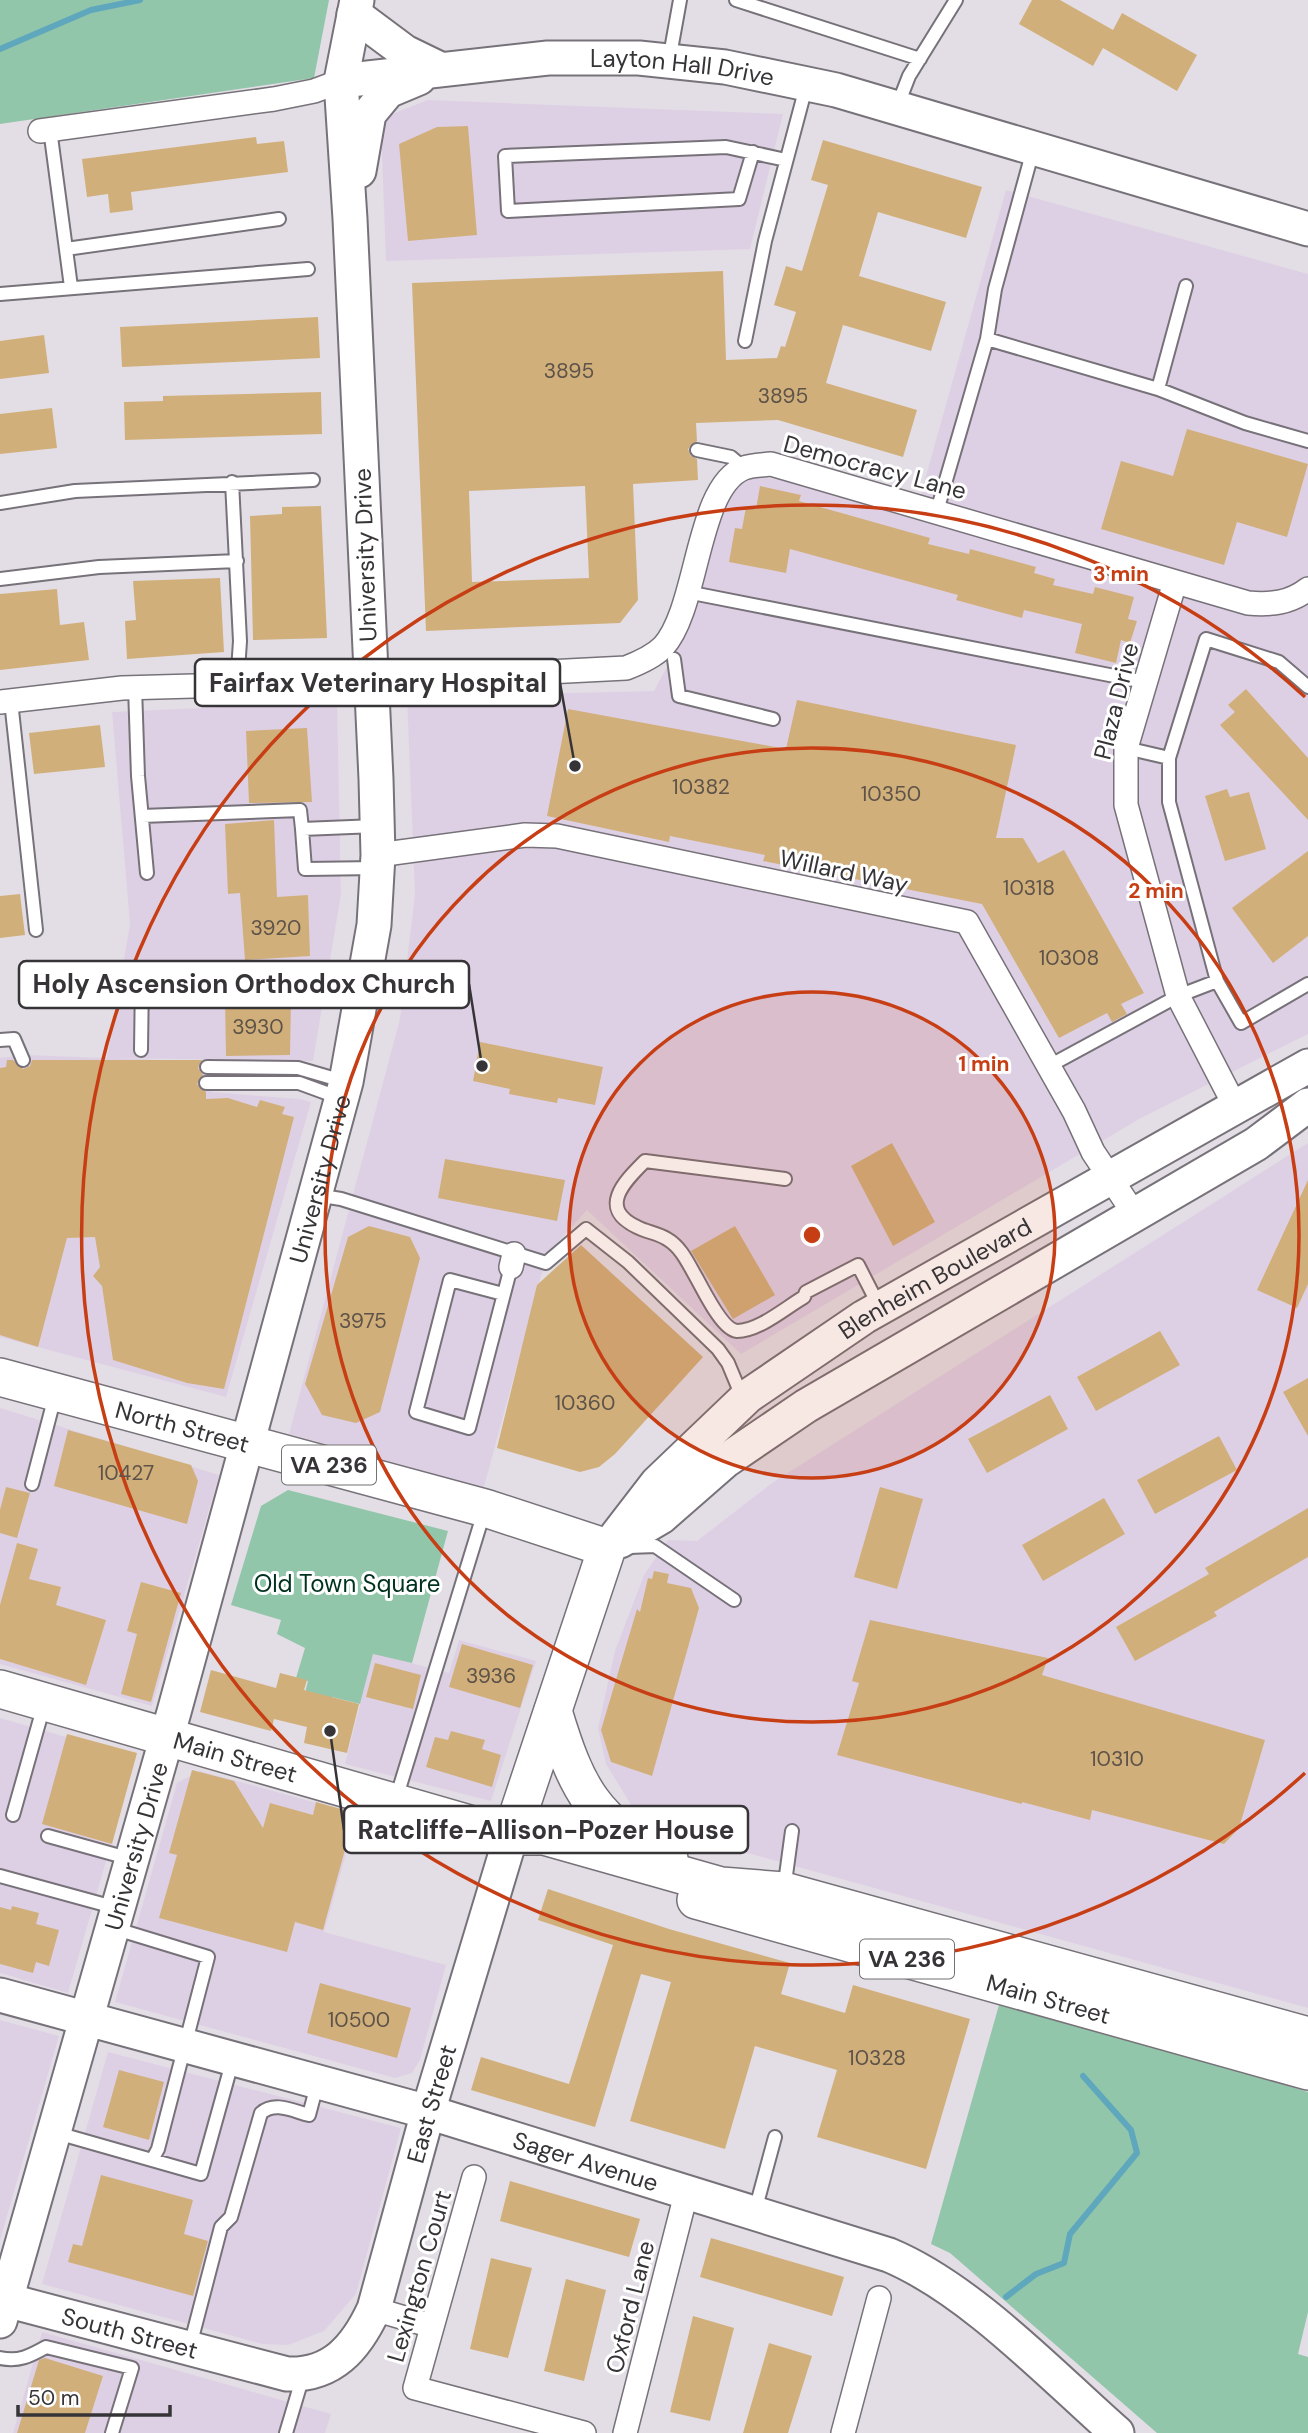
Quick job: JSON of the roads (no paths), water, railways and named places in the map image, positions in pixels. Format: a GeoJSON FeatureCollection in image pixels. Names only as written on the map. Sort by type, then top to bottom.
{"type":"FeatureCollection","features":[{"type":"Feature","properties":{"kind":"main road","name":"North Street"},"geometry":{"type":"LineString","coordinates":[[0,1377],[485,1508],[607,1548]]}},
{"type":"Feature","properties":{"kind":"main road","name":"Blenheim Boulevard"},"geometry":{"type":"LineString","coordinates":[[511,1836],[607,1548]]}},
{"type":"Feature","properties":{"kind":"main road","name":"Main Street"},"geometry":{"type":"LineString","coordinates":[[0,1689],[511,1836],[544,1836],[721,1886],[784,1891],[1308,2036]]}},
{"type":"Feature","properties":{"kind":"main road","name":"VA 236"},"geometry":{"type":"LineString","coordinates":[[553,1711],[581,1790],[610,1822],[641,1846],[677,1863],[784,1891]]}},
{"type":"Feature","properties":{"kind":"main road","name":"Main Street"},"geometry":{"type":"LineString","coordinates":[[511,1836],[538,1855],[551,1859],[1308,2071]]}},
{"type":"Feature","properties":{"kind":"street"},"geometry":{"type":"LineString","coordinates":[[356,7],[405,52],[440,69]]}},
{"type":"Feature","properties":{"kind":"street","name":"University Drive"},"geometry":{"type":"LineString","coordinates":[[3,2311],[167,1736],[316,1195],[344,1090],[365,986],[378,850],[350,219],[341,81],[356,7]]}},
{"type":"Feature","properties":{"kind":"street","name":"Layton Hall Drive"},"geometry":{"type":"LineString","coordinates":[[45,130],[274,99],[314,91],[341,81],[440,69],[548,58],[668,61],[725,67],[807,83],[1308,229]]}},
{"type":"Feature","properties":{"kind":"street"},"geometry":{"type":"LineString","coordinates":[[350,219],[369,114],[388,91],[440,69]]}},
{"type":"Feature","properties":{"kind":"street","name":"Democracy Lane"},"geometry":{"type":"LineString","coordinates":[[744,468],[771,464],[1248,603],[1266,605],[1295,598],[1308,589]]}},
{"type":"Feature","properties":{"kind":"street"},"geometry":{"type":"LineString","coordinates":[[5,701],[135,687],[370,681],[626,668],[643,661],[662,648],[670,637],[717,495],[744,468]]}},
{"type":"Feature","properties":{"kind":"street","name":"Plaza Drive"},"geometry":{"type":"LineString","coordinates":[[1175,582],[1126,748],[1126,805],[1178,996],[1236,1108]]}},
{"type":"Feature","properties":{"kind":"street","name":"Willard Way"},"geometry":{"type":"LineString","coordinates":[[378,850],[525,835],[557,836],[967,922],[1049,1066],[1093,1152],[1135,1215]]}},
{"type":"Feature","properties":{"kind":"street","name":"Blenheim Boulevard"},"geometry":{"type":"LineString","coordinates":[[607,1548],[657,1483],[744,1400],[880,1308],[1308,1066]]}},
{"type":"Feature","properties":{"kind":"street","name":"Blenheim Boulevard"},"geometry":{"type":"LineString","coordinates":[[607,1548],[661,1517],[725,1461],[806,1406],[1256,1144],[1308,1105]]}},
{"type":"Feature","properties":{"kind":"street","name":"East Street"},"geometry":{"type":"LineString","coordinates":[[334,2361],[347,2353],[362,2334],[374,2309],[428,2112],[511,1836]]}},
{"type":"Feature","properties":{"kind":"street","name":"Sager Avenue"},"geometry":{"type":"LineString","coordinates":[[0,1995],[428,2112],[889,2255],[938,2279],[1117,2433]]}},
{"type":"Feature","properties":{"kind":"street","name":"Lexington Court"},"geometry":{"type":"LineString","coordinates":[[474,2177],[415,2388],[584,2433]]}},
{"type":"Feature","properties":{"kind":"street","name":"Oxford Lane"},"geometry":{"type":"LineString","coordinates":[[625,2433],[687,2194]]}},
{"type":"Feature","properties":{"kind":"street"},"geometry":{"type":"LineString","coordinates":[[843,2433],[878,2298]]}},
{"type":"Feature","properties":{"kind":"street"},"geometry":{"type":"LineString","coordinates":[[374,2309],[432,2326]]}},
{"type":"Feature","properties":{"kind":"street","name":"South Street"},"geometry":{"type":"LineString","coordinates":[[3,2311],[189,2350],[259,2369],[303,2374],[318,2371],[334,2361]]}},
{"type":"Feature","properties":{"kind":"lane"},"geometry":{"type":"LineString","coordinates":[[668,61],[680,0]]}},
{"type":"Feature","properties":{"kind":"lane"},"geometry":{"type":"LineString","coordinates":[[736,0],[919,59]]}},
{"type":"Feature","properties":{"kind":"lane"},"geometry":{"type":"LineString","coordinates":[[897,108],[919,59],[956,0]]}},
{"type":"Feature","properties":{"kind":"lane"},"geometry":{"type":"LineString","coordinates":[[745,341],[786,160],[807,83]]}},
{"type":"Feature","properties":{"kind":"lane"},"geometry":{"type":"LineString","coordinates":[[45,130],[71,287]]}},
{"type":"Feature","properties":{"kind":"lane"},"geometry":{"type":"LineString","coordinates":[[753,152],[739,199],[508,211],[505,156],[726,147],[753,152],[786,160]]}},
{"type":"Feature","properties":{"kind":"lane"},"geometry":{"type":"LineString","coordinates":[[937,511],[987,339],[995,289],[1033,148]]}},
{"type":"Feature","properties":{"kind":"lane"},"geometry":{"type":"LineString","coordinates":[[66,249],[279,219]]}},
{"type":"Feature","properties":{"kind":"lane"},"geometry":{"type":"LineString","coordinates":[[0,294],[308,269]]}},
{"type":"Feature","properties":{"kind":"lane"},"geometry":{"type":"LineString","coordinates":[[1158,389],[1186,286]]}},
{"type":"Feature","properties":{"kind":"lane"},"geometry":{"type":"LineString","coordinates":[[987,339],[1158,389],[1245,423],[1308,441]]}},
{"type":"Feature","properties":{"kind":"lane"},"geometry":{"type":"LineString","coordinates":[[697,450],[731,457],[744,468]]}},
{"type":"Feature","properties":{"kind":"lane"},"geometry":{"type":"LineString","coordinates":[[0,503],[75,491],[313,480]]}},
{"type":"Feature","properties":{"kind":"lane"},"geometry":{"type":"LineString","coordinates":[[232,482],[240,641],[236,685]]}},
{"type":"Feature","properties":{"kind":"lane"},"geometry":{"type":"LineString","coordinates":[[0,579],[99,567],[237,561]]}},
{"type":"Feature","properties":{"kind":"lane"},"geometry":{"type":"LineString","coordinates":[[687,592],[1145,682]]}},
{"type":"Feature","properties":{"kind":"lane"},"geometry":{"type":"LineString","coordinates":[[1308,687],[1279,662],[1206,639],[1169,758],[1170,802],[1217,981],[1241,1023],[1308,984]]}},
{"type":"Feature","properties":{"kind":"lane"},"geometry":{"type":"LineString","coordinates":[[674,659],[679,696],[773,719]]}},
{"type":"Feature","properties":{"kind":"lane"},"geometry":{"type":"LineString","coordinates":[[135,687],[148,873]]}},
{"type":"Feature","properties":{"kind":"lane"},"geometry":{"type":"LineString","coordinates":[[5,701],[37,930]]}},
{"type":"Feature","properties":{"kind":"lane"},"geometry":{"type":"LineString","coordinates":[[1126,748],[1169,758]]}},
{"type":"Feature","properties":{"kind":"lane"},"geometry":{"type":"LineString","coordinates":[[142,816],[300,810],[305,869],[378,850]]}},
{"type":"Feature","properties":{"kind":"lane"},"geometry":{"type":"LineString","coordinates":[[302,829],[378,850]]}},
{"type":"Feature","properties":{"kind":"lane"},"geometry":{"type":"LineString","coordinates":[[141,1050],[142,978],[295,975],[365,986]]}},
{"type":"Feature","properties":{"kind":"lane"},"geometry":{"type":"LineString","coordinates":[[1049,1066],[1178,996],[1217,981]]}},
{"type":"Feature","properties":{"kind":"lane"},"geometry":{"type":"LineString","coordinates":[[0,1040],[14,1039],[23,1060]]}},
{"type":"Feature","properties":{"kind":"lane"},"geometry":{"type":"LineString","coordinates":[[207,1067],[298,1068],[344,1090]]}},
{"type":"Feature","properties":{"kind":"lane"},"geometry":{"type":"LineString","coordinates":[[206,1083],[299,1083],[344,1090]]}},
{"type":"Feature","properties":{"kind":"lane"},"geometry":{"type":"LineString","coordinates":[[785,1179],[645,1161],[629,1176],[616,1196],[617,1208],[623,1219],[667,1238],[681,1252],[718,1314],[728,1328],[735,1331],[754,1327],[804,1297],[806,1292],[858,1265],[880,1308]]}},
{"type":"Feature","properties":{"kind":"lane"},"geometry":{"type":"LineString","coordinates":[[316,1195],[341,1199],[512,1260],[546,1263],[586,1229],[628,1262],[718,1349],[728,1363],[744,1400]]}},
{"type":"Feature","properties":{"kind":"lane"},"geometry":{"type":"LineString","coordinates":[[503,1294],[450,1280],[416,1412],[469,1428],[512,1260]]}},
{"type":"Feature","properties":{"kind":"lane"},"geometry":{"type":"LineString","coordinates":[[32,1484],[56,1392]]}},
{"type":"Feature","properties":{"kind":"lane"},"geometry":{"type":"LineString","coordinates":[[395,1803],[485,1508]]}},
{"type":"Feature","properties":{"kind":"lane"},"geometry":{"type":"LineString","coordinates":[[607,1548],[655,1546],[733,1600]]}},
{"type":"Feature","properties":{"kind":"lane"},"geometry":{"type":"LineString","coordinates":[[13,1815],[45,1702]]}},
{"type":"Feature","properties":{"kind":"lane"},"geometry":{"type":"LineString","coordinates":[[784,1891],[792,1831]]}},
{"type":"Feature","properties":{"kind":"lane"},"geometry":{"type":"LineString","coordinates":[[48,1836],[132,1859]]}},
{"type":"Feature","properties":{"kind":"lane"},"geometry":{"type":"LineString","coordinates":[[0,1876],[115,1918],[208,1957],[186,2046],[152,2160]]}},
{"type":"Feature","properties":{"kind":"lane"},"geometry":{"type":"LineString","coordinates":[[54,2132],[201,2174],[233,2059]]}},
{"type":"Feature","properties":{"kind":"lane"},"geometry":{"type":"LineString","coordinates":[[189,2350],[221,2227],[231,2217],[261,2113],[267,2107],[277,2107],[309,2115],[318,2082]]}},
{"type":"Feature","properties":{"kind":"lane"},"geometry":{"type":"LineString","coordinates":[[754,2214],[775,2137]]}},
{"type":"Feature","properties":{"kind":"lane"},"geometry":{"type":"LineString","coordinates":[[0,2358],[13,2361],[46,2347],[132,2368],[113,2433]]}},
{"type":"Feature","properties":{"kind":"lane"},"geometry":{"type":"LineString","coordinates":[[286,2433],[303,2374]]}},
{"type":"Feature","properties":{"kind":"waterway"},"geometry":{"type":"LineString","coordinates":[[0,49],[91,10],[140,0]]}},
{"type":"Feature","properties":{"kind":"waterway"},"geometry":{"type":"LineString","coordinates":[[1006,2297],[1036,2274],[1064,2263],[1070,2234],[1137,2153],[1131,2130],[1083,2076]]}},
{"type":"Feature","properties":{"kind":"place","name":"Fairfax Veterinary Hospital"},"geometry":{"type":"Point","coordinates":[575,766]}},
{"type":"Feature","properties":{"kind":"place","name":"Holy Ascension Orthodox Church"},"geometry":{"type":"Point","coordinates":[482,1066]}},
{"type":"Feature","properties":{"kind":"place","name":"Ratcliffe-Allison-Pozer House"},"geometry":{"type":"Point","coordinates":[330,1731]}},
{"type":"Feature","properties":{"kind":"park label","name":"Old Town Square"},"geometry":{"type":"Point","coordinates":[347,1583]}}]}
